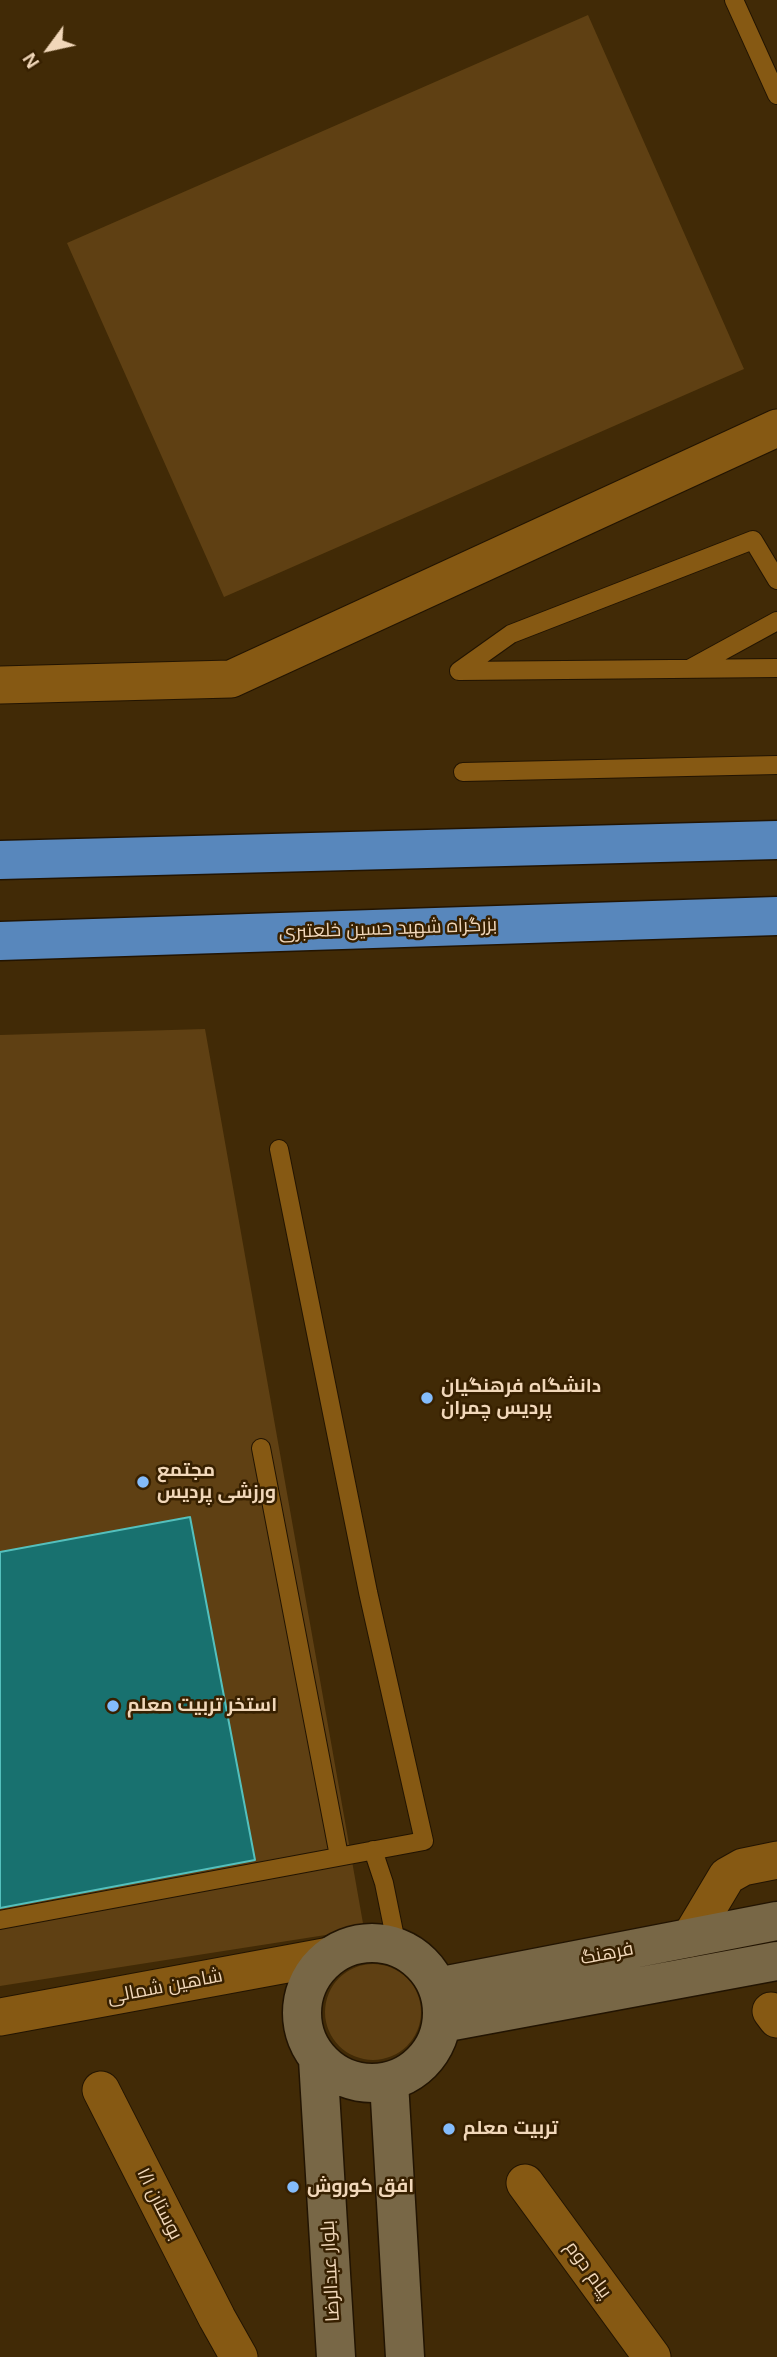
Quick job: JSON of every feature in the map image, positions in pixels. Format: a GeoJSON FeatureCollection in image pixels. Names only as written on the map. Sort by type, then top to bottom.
{"type":"FeatureCollection","features":[{"type":"Feature","properties":{"kind":"highway"},"geometry":{"type":"LineString","coordinates":[[0,860],[777,840]]}},
{"type":"Feature","properties":{"kind":"highway","name":"بزرگراه شهید حسین خلعتبری"},"geometry":{"type":"LineString","coordinates":[[0,941],[777,916]]}},
{"type":"Feature","properties":{"kind":"main road","name":"فرهنگ"},"geometry":{"type":"LineString","coordinates":[[440,2005],[690,1938],[777,1921]]}},
{"type":"Feature","properties":{"kind":"main road"},"geometry":{"type":"LineString","coordinates":[[374,1942],[397,1947],[428,1970],[440,2005],[436,2042],[424,2060],[408,2074],[389,2082],[369,2084],[350,2080],[332,2072],[318,2059],[306,2039],[301,2016],[304,1993],[314,1972],[330,1956],[350,1946],[374,1942]]}},
{"type":"Feature","properties":{"kind":"main road","name":"فرهنگ"},"geometry":{"type":"LineString","coordinates":[[440,2005],[777,1961]]}},
{"type":"Feature","properties":{"kind":"main road","name":"بلوار عبدالرضا"},"geometry":{"type":"LineString","coordinates":[[318,2059],[336,2357]]}},
{"type":"Feature","properties":{"kind":"main road"},"geometry":{"type":"LineString","coordinates":[[389,2082],[405,2357]]}},
{"type":"Feature","properties":{"kind":"street"},"geometry":{"type":"LineString","coordinates":[[0,685],[231,679],[777,428]]}},
{"type":"Feature","properties":{"kind":"street"},"geometry":{"type":"LineString","coordinates":[[690,1938],[727,1876],[743,1867],[777,1860]]}},
{"type":"Feature","properties":{"kind":"street","name":"شاهین شمالی"},"geometry":{"type":"LineString","coordinates":[[0,2017],[330,1956]]}},
{"type":"Feature","properties":{"kind":"street","name":"بوستان ۱/۱"},"geometry":{"type":"LineString","coordinates":[[101,2090],[239,2357]]}},
{"type":"Feature","properties":{"kind":"street","name":"پیام دوم"},"geometry":{"type":"LineString","coordinates":[[525,2183],[652,2357]]}},
{"type":"Feature","properties":{"kind":"lane"},"geometry":{"type":"LineString","coordinates":[[734,0],[777,95]]}},
{"type":"Feature","properties":{"kind":"lane"},"geometry":{"type":"LineString","coordinates":[[777,580],[753,540],[511,635],[459,671],[777,668]]}},
{"type":"Feature","properties":{"kind":"lane"},"geometry":{"type":"LineString","coordinates":[[688,669],[777,621]]}},
{"type":"Feature","properties":{"kind":"lane"},"geometry":{"type":"LineString","coordinates":[[463,772],[777,765]]}},
{"type":"Feature","properties":{"kind":"lane"},"geometry":{"type":"LineString","coordinates":[[0,1920],[424,1841],[368,1592],[279,1149]]}},
{"type":"Feature","properties":{"kind":"lane"},"geometry":{"type":"LineString","coordinates":[[261,1448],[339,1856]]}},
{"type":"Feature","properties":{"kind":"lane"},"geometry":{"type":"LineString","coordinates":[[373,1850],[384,1883],[397,1947]]}},
{"type":"Feature","properties":{"kind":"shaded area"},"geometry":{"type":"Polygon","coordinates":[[[588,15],[744,369],[224,597],[67,243],[588,15]]]}},
{"type":"Feature","properties":{"kind":"shaded area","name":"مجتمع ورزشی پردیس"},"geometry":{"type":"Polygon","coordinates":[[[205,1029],[364,1929],[0,1986],[0,1035],[205,1029]]]}},
{"type":"Feature","properties":{"kind":"shaded area"},"geometry":{"type":"Polygon","coordinates":[[[373,1964],[391,1968],[407,1978],[417,1994],[421,2012],[417,2030],[407,2046],[391,2056],[373,2060],[355,2056],[339,2046],[329,2030],[325,2012],[329,1994],[339,1978],[355,1968],[373,1964]]]}},
{"type":"Feature","properties":{"kind":"building","name":"استخر تربیت معلم"},"geometry":{"type":"Polygon","coordinates":[[[190,1517],[255,1860],[0,1908],[0,1552],[190,1517]]]}},
{"type":"Feature","properties":{"kind":"place","name":"دانشگاه فرهنگیان پردیس چمران"},"geometry":{"type":"Point","coordinates":[427,1398]}},
{"type":"Feature","properties":{"kind":"place","name":"مجتمع ورزشی پردیس"},"geometry":{"type":"Point","coordinates":[143,1482]}},
{"type":"Feature","properties":{"kind":"place","name":"استخر تربیت معلم"},"geometry":{"type":"Point","coordinates":[113,1706]}},
{"type":"Feature","properties":{"kind":"place","name":"تربیت معلم"},"geometry":{"type":"Point","coordinates":[449,2129]}},
{"type":"Feature","properties":{"kind":"place","name":"افق کوروش"},"geometry":{"type":"Point","coordinates":[293,2187]}}]}
